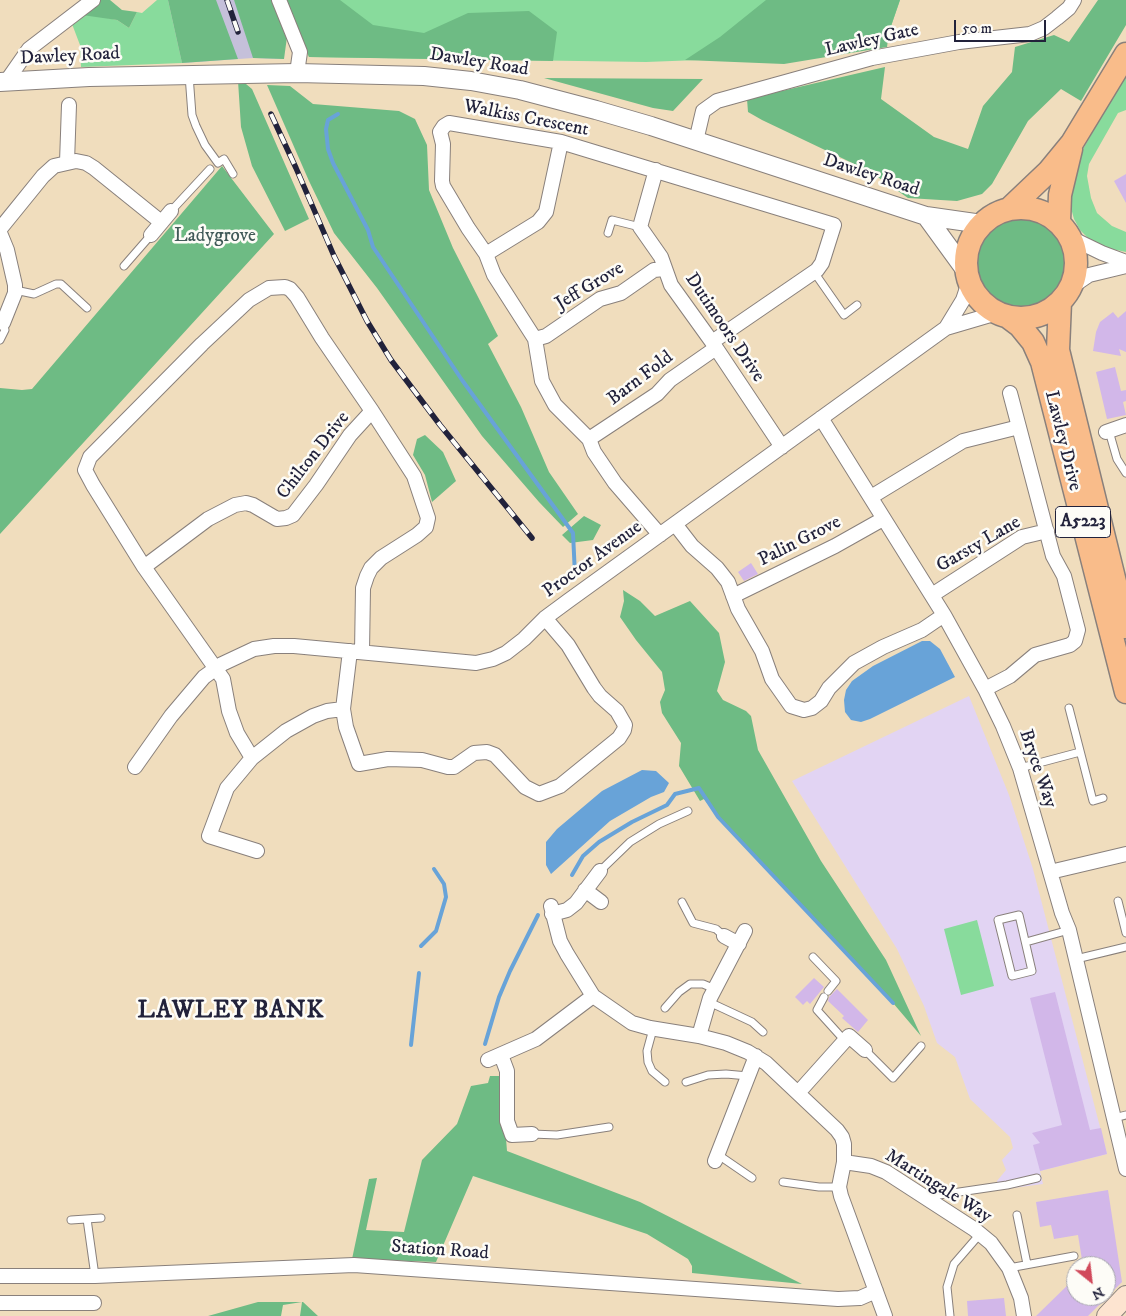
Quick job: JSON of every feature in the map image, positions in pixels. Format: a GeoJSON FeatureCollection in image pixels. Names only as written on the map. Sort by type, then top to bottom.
{"type":"FeatureCollection","features":[{"type":"Feature","properties":{"kind":"main road","name":"A5223"},"geometry":{"type":"LineString","coordinates":[[1009,209],[1049,171],[1072,143],[1126,54]]}},
{"type":"Feature","properties":{"kind":"main road","name":"A5223"},"geometry":{"type":"LineString","coordinates":[[1065,295],[1075,276],[1076,263],[1075,250],[1065,230],[1060,195],[1072,143]]}},
{"type":"Feature","properties":{"kind":"main road","name":"A5223"},"geometry":{"type":"LineString","coordinates":[[1003,315],[987,306],[976,296],[968,276],[967,254],[972,238],[982,224],[994,214],[1009,209],[1022,208],[1036,210],[1048,215],[1065,230]]}},
{"type":"Feature","properties":{"kind":"main road"},"geometry":{"type":"LineString","coordinates":[[1003,315],[1027,318],[1045,313],[1065,295]]}},
{"type":"Feature","properties":{"kind":"main road","name":"Lawley Drive"},"geometry":{"type":"LineString","coordinates":[[1065,295],[1058,350],[1115,596],[1126,692]]}},
{"type":"Feature","properties":{"kind":"main road","name":"Lawley Drive"},"geometry":{"type":"LineString","coordinates":[[1003,315],[1020,326],[1033,342],[1042,362],[1126,626]]}},
{"type":"Feature","properties":{"kind":"main road"},"geometry":{"type":"LineString","coordinates":[[1107,1316],[1126,1296]]}},
{"type":"Feature","properties":{"kind":"street"},"geometry":{"type":"LineString","coordinates":[[3,82],[29,49],[93,0]]}},
{"type":"Feature","properties":{"kind":"street"},"geometry":{"type":"LineString","coordinates":[[279,0],[300,52],[297,73]]}},
{"type":"Feature","properties":{"kind":"street","name":"Lawley Gate"},"geometry":{"type":"LineString","coordinates":[[696,141],[703,110],[717,101],[872,58],[959,42],[1030,34],[1044,28],[1070,8],[1074,0]]}},
{"type":"Feature","properties":{"kind":"street","name":"Dawley Road"},"geometry":{"type":"LineString","coordinates":[[3,82],[90,77],[297,73],[424,76],[491,85],[520,90],[596,110],[926,216],[982,224]]}},
{"type":"Feature","properties":{"kind":"street"},"geometry":{"type":"LineString","coordinates":[[68,162],[69,105]]}},
{"type":"Feature","properties":{"kind":"street","name":"Walkiss Crescent"},"geometry":{"type":"LineString","coordinates":[[660,535],[615,483],[594,452],[589,439],[555,405],[542,381],[535,339],[494,275],[486,254],[443,186],[443,144],[440,132],[449,123],[561,142],[834,225],[822,263],[814,272],[714,345]]}},
{"type":"Feature","properties":{"kind":"street"},"geometry":{"type":"LineString","coordinates":[[486,254],[538,222],[546,212],[561,142]]}},
{"type":"Feature","properties":{"kind":"street"},"geometry":{"type":"LineString","coordinates":[[3,323],[15,290],[7,250],[0,231],[43,176],[54,166],[68,162],[86,163],[161,222]]}},
{"type":"Feature","properties":{"kind":"street"},"geometry":{"type":"LineString","coordinates":[[640,227],[656,170]]}},
{"type":"Feature","properties":{"kind":"street"},"geometry":{"type":"LineString","coordinates":[[151,235],[171,211]]}},
{"type":"Feature","properties":{"kind":"street","name":"Dawley Road"},"geometry":{"type":"LineString","coordinates":[[926,216],[968,276]]}},
{"type":"Feature","properties":{"kind":"street","name":"Dutimoors Drive"},"geometry":{"type":"LineString","coordinates":[[640,227],[660,257],[670,285],[714,345],[782,447]]}},
{"type":"Feature","properties":{"kind":"street"},"geometry":{"type":"LineString","coordinates":[[1065,230],[1102,254],[1126,264]]}},
{"type":"Feature","properties":{"kind":"street"},"geometry":{"type":"LineString","coordinates":[[1065,295],[1089,275],[1126,264]]}},
{"type":"Feature","properties":{"kind":"street","name":"Jeff Grove"},"geometry":{"type":"LineString","coordinates":[[535,339],[546,336],[600,299],[621,293],[654,270],[664,269]]}},
{"type":"Feature","properties":{"kind":"street","name":"Proctor Avenue"},"geometry":{"type":"LineString","coordinates":[[946,328],[963,300],[968,276]]}},
{"type":"Feature","properties":{"kind":"street"},"geometry":{"type":"LineString","coordinates":[[252,758],[237,733],[229,711],[223,679],[144,567],[93,485],[86,470],[86,465],[90,457],[202,344],[249,300],[260,292],[278,286],[285,287],[297,297],[322,338],[372,411]]}},
{"type":"Feature","properties":{"kind":"street","name":"Proctor Avenue"},"geometry":{"type":"LineString","coordinates":[[135,767],[184,699],[204,677],[216,668],[254,649],[294,646],[476,663],[506,653],[524,639],[545,618],[946,328],[1003,315]]}},
{"type":"Feature","properties":{"kind":"street","name":"Barn Fold"},"geometry":{"type":"LineString","coordinates":[[589,439],[657,394],[670,380],[714,345]]}},
{"type":"Feature","properties":{"kind":"street"},"geometry":{"type":"LineString","coordinates":[[985,689],[1010,676],[1035,655],[1073,643],[1078,630],[1064,576],[1053,556],[1010,393]]}},
{"type":"Feature","properties":{"kind":"street","name":"Chilton Drive"},"geometry":{"type":"LineString","coordinates":[[144,567],[208,519],[235,505],[246,503],[254,505],[277,519],[293,515],[350,435],[372,411],[414,476],[428,518],[426,527],[417,536],[381,558],[371,568],[363,588],[356,651],[343,709],[346,727],[359,764],[388,759],[422,760],[454,767],[474,753],[487,752],[495,754],[525,787],[532,792],[539,794],[560,786],[619,738],[625,725],[617,711],[594,688],[568,645],[545,618]]}},
{"type":"Feature","properties":{"kind":"street","name":"Bryce Way"},"geometry":{"type":"LineString","coordinates":[[821,418],[944,615],[1003,726],[1020,768],[1062,913],[1069,930],[1120,1117],[1126,1169]]}},
{"type":"Feature","properties":{"kind":"street"},"geometry":{"type":"LineString","coordinates":[[1108,431],[1126,426]]}},
{"type":"Feature","properties":{"kind":"street"},"geometry":{"type":"LineString","coordinates":[[871,498],[963,441],[1019,427]]}},
{"type":"Feature","properties":{"kind":"street","name":"Palin Grove"},"geometry":{"type":"LineString","coordinates":[[733,596],[835,546],[883,519]]}},
{"type":"Feature","properties":{"kind":"street"},"geometry":{"type":"LineString","coordinates":[[675,524],[692,546],[717,568],[728,582],[738,609],[762,650],[772,679],[791,706],[804,710],[812,708],[821,701],[829,688],[854,663],[922,630],[944,615]]}},
{"type":"Feature","properties":{"kind":"street","name":"Garsty Lane"},"geometry":{"type":"LineString","coordinates":[[932,595],[1022,537],[1047,531]]}},
{"type":"Feature","properties":{"kind":"street"},"geometry":{"type":"LineString","coordinates":[[258,851],[209,836],[227,788],[252,758],[286,731],[327,711],[343,709]]}},
{"type":"Feature","properties":{"kind":"street"},"geometry":{"type":"LineString","coordinates":[[1050,872],[1126,854]]}},
{"type":"Feature","properties":{"kind":"street"},"geometry":{"type":"LineString","coordinates":[[600,872],[576,902],[567,910],[551,910],[567,954],[593,996],[632,1023],[726,1043],[756,1056],[766,1063],[837,1130],[844,1144],[844,1162],[840,1187],[845,1208],[885,1316]]}},
{"type":"Feature","properties":{"kind":"street"},"geometry":{"type":"LineString","coordinates":[[585,890],[601,902]]}},
{"type":"Feature","properties":{"kind":"street"},"geometry":{"type":"LineString","coordinates":[[699,1036],[709,1002],[742,937],[724,936]]}},
{"type":"Feature","properties":{"kind":"street"},"geometry":{"type":"LineString","coordinates":[[532,1134],[512,1135],[507,1120],[507,1071],[495,1058],[536,1039],[593,996]]}},
{"type":"Feature","properties":{"kind":"street"},"geometry":{"type":"LineString","coordinates":[[798,1093],[849,1036],[865,1050]]}},
{"type":"Feature","properties":{"kind":"street"},"geometry":{"type":"LineString","coordinates":[[716,1158],[756,1056]]}},
{"type":"Feature","properties":{"kind":"street","name":"Martingale Way"},"geometry":{"type":"LineString","coordinates":[[844,1162],[871,1166],[886,1172],[931,1200],[991,1243],[1008,1268],[1021,1298],[1024,1316]]}},
{"type":"Feature","properties":{"kind":"street","name":"Station Road"},"geometry":{"type":"LineString","coordinates":[[0,1276],[95,1276],[354,1264],[838,1299],[860,1298],[876,1291]]}},
{"type":"Feature","properties":{"kind":"street"},"geometry":{"type":"LineString","coordinates":[[0,1303],[94,1303]]}},
{"type":"Feature","properties":{"kind":"lane"},"geometry":{"type":"LineString","coordinates":[[188,74],[192,115],[196,126],[205,145],[218,163],[224,159],[233,174]]}},
{"type":"Feature","properties":{"kind":"lane"},"geometry":{"type":"LineString","coordinates":[[171,211],[210,169]]}},
{"type":"Feature","properties":{"kind":"lane"},"geometry":{"type":"LineString","coordinates":[[608,233],[612,220],[640,227]]}},
{"type":"Feature","properties":{"kind":"lane"},"geometry":{"type":"LineString","coordinates":[[124,266],[151,235]]}},
{"type":"Feature","properties":{"kind":"lane"},"geometry":{"type":"LineString","coordinates":[[814,272],[844,315],[857,305]]}},
{"type":"Feature","properties":{"kind":"lane"},"geometry":{"type":"LineString","coordinates":[[15,290],[34,294],[56,284],[61,284],[87,308]]}},
{"type":"Feature","properties":{"kind":"lane"},"geometry":{"type":"LineString","coordinates":[[0,340],[5,330],[3,323]]}},
{"type":"Feature","properties":{"kind":"lane"},"geometry":{"type":"LineString","coordinates":[[1108,431],[1117,459],[1126,473]]}},
{"type":"Feature","properties":{"kind":"lane"},"geometry":{"type":"LineString","coordinates":[[1069,708],[1092,800],[1103,798]]}},
{"type":"Feature","properties":{"kind":"lane"},"geometry":{"type":"LineString","coordinates":[[1020,768],[1080,752]]}},
{"type":"Feature","properties":{"kind":"lane"},"geometry":{"type":"LineString","coordinates":[[600,872],[630,842],[659,824],[688,811]]}},
{"type":"Feature","properties":{"kind":"lane"},"geometry":{"type":"LineString","coordinates":[[1118,901],[1126,933]]}},
{"type":"Feature","properties":{"kind":"lane"},"geometry":{"type":"LineString","coordinates":[[682,902],[693,924],[716,929],[724,936]]}},
{"type":"Feature","properties":{"kind":"lane"},"geometry":{"type":"LineString","coordinates":[[1019,915],[1026,942],[1032,971],[1012,976],[998,920],[1019,915]]}},
{"type":"Feature","properties":{"kind":"lane"},"geometry":{"type":"LineString","coordinates":[[1026,942],[1069,930]]}},
{"type":"Feature","properties":{"kind":"lane"},"geometry":{"type":"LineString","coordinates":[[1076,959],[1126,948]]}},
{"type":"Feature","properties":{"kind":"lane"},"geometry":{"type":"LineString","coordinates":[[813,957],[836,981],[817,1010],[845,1041]]}},
{"type":"Feature","properties":{"kind":"lane"},"geometry":{"type":"LineString","coordinates":[[665,1008],[679,992],[690,984],[703,984],[715,989]]}},
{"type":"Feature","properties":{"kind":"lane"},"geometry":{"type":"LineString","coordinates":[[709,1002],[752,1022],[763,1032]]}},
{"type":"Feature","properties":{"kind":"lane"},"geometry":{"type":"LineString","coordinates":[[653,1029],[647,1051],[648,1062],[652,1071],[665,1082]]}},
{"type":"Feature","properties":{"kind":"lane"},"geometry":{"type":"LineString","coordinates":[[865,1050],[893,1078],[921,1046]]}},
{"type":"Feature","properties":{"kind":"lane"},"geometry":{"type":"LineString","coordinates":[[686,1082],[708,1075],[748,1076]]}},
{"type":"Feature","properties":{"kind":"lane"},"geometry":{"type":"LineString","coordinates":[[532,1134],[557,1135],[609,1127]]}},
{"type":"Feature","properties":{"kind":"lane"},"geometry":{"type":"LineString","coordinates":[[716,1158],[752,1178]]}},
{"type":"Feature","properties":{"kind":"lane"},"geometry":{"type":"LineString","coordinates":[[931,1200],[939,1195],[1007,1185],[1037,1178]]}},
{"type":"Feature","properties":{"kind":"lane"},"geometry":{"type":"LineString","coordinates":[[783,1182],[818,1188],[840,1187]]}},
{"type":"Feature","properties":{"kind":"lane"},"geometry":{"type":"LineString","coordinates":[[1017,1215],[1027,1264]]}},
{"type":"Feature","properties":{"kind":"lane"},"geometry":{"type":"LineString","coordinates":[[72,1220],[101,1218]]}},
{"type":"Feature","properties":{"kind":"lane"},"geometry":{"type":"LineString","coordinates":[[87,1219],[95,1276]]}},
{"type":"Feature","properties":{"kind":"lane"},"geometry":{"type":"LineString","coordinates":[[950,1316],[947,1287],[954,1264],[980,1234]]}},
{"type":"Feature","properties":{"kind":"lane"},"geometry":{"type":"LineString","coordinates":[[1008,1268],[1066,1257]]}},
{"type":"Feature","properties":{"kind":"shaded area"},"geometry":{"type":"Polygon","coordinates":[[[168,0],[273,0],[284,59],[253,58],[182,63],[168,0]]]}},
{"type":"Feature","properties":{"kind":"shaded area"},"geometry":{"type":"Polygon","coordinates":[[[969,696],[1009,795],[1033,869],[1107,1154],[1040,1171],[1043,1184],[998,1190],[997,1181],[1006,1170],[1002,1160],[1013,1148],[1010,1137],[970,1099],[955,1057],[937,1043],[924,1006],[897,949],[792,781],[969,696]]]}},
{"type":"Feature","properties":{"kind":"green space"},"geometry":{"type":"Polygon","coordinates":[[[97,0],[110,0],[122,10],[137,12],[129,28],[117,20],[82,15],[97,0]]]}},
{"type":"Feature","properties":{"kind":"green space"},"geometry":{"type":"Polygon","coordinates":[[[157,0],[168,0],[182,63],[81,67],[80,45],[72,24],[82,15],[93,15],[117,20],[129,28],[137,12],[142,13],[157,0]]]}},
{"type":"Feature","properties":{"kind":"green space"},"geometry":{"type":"Polygon","coordinates":[[[168,0],[216,0],[238,59],[182,63],[168,0]]]}},
{"type":"Feature","properties":{"kind":"green space"},"geometry":{"type":"Polygon","coordinates":[[[234,0],[273,0],[287,37],[284,59],[253,58],[234,0]]]}},
{"type":"Feature","properties":{"kind":"green space"},"geometry":{"type":"Polygon","coordinates":[[[286,0],[900,0],[889,32],[750,58],[646,62],[309,57],[286,0]]]}},
{"type":"Feature","properties":{"kind":"green space"},"geometry":{"type":"Polygon","coordinates":[[[286,0],[340,0],[373,25],[424,33],[468,13],[529,11],[557,32],[553,61],[309,57],[286,0]]]}},
{"type":"Feature","properties":{"kind":"green space"},"geometry":{"type":"Polygon","coordinates":[[[766,0],[900,0],[889,32],[887,47],[784,64],[685,60],[720,37],[766,0]]]}},
{"type":"Feature","properties":{"kind":"green space"},"geometry":{"type":"Polygon","coordinates":[[[1098,0],[1126,0],[1126,25],[1081,101],[1061,89],[1028,121],[992,184],[982,194],[957,201],[908,198],[869,171],[748,112],[747,99],[885,67],[881,99],[934,137],[968,149],[983,106],[1012,72],[1015,47],[1054,35],[1069,42],[1098,0]]]}},
{"type":"Feature","properties":{"kind":"green space"},"geometry":{"type":"Polygon","coordinates":[[[1126,74],[1126,110],[1118,113],[1089,164],[1087,176],[1091,198],[1097,213],[1112,226],[1126,232],[1126,252],[1102,247],[1089,239],[1080,230],[1071,208],[1072,171],[1126,74]]]}},
{"type":"Feature","properties":{"kind":"green space"},"geometry":{"type":"Polygon","coordinates":[[[544,78],[703,79],[673,111],[653,108],[544,78]]]}},
{"type":"Feature","properties":{"kind":"green space"},"geometry":{"type":"Polygon","coordinates":[[[238,81],[252,89],[309,219],[285,231],[252,166],[241,127],[238,81]]]}},
{"type":"Feature","properties":{"kind":"green space"},"geometry":{"type":"Polygon","coordinates":[[[267,85],[290,86],[313,104],[399,111],[415,119],[427,145],[429,190],[453,248],[498,336],[488,344],[521,407],[549,472],[578,514],[563,527],[482,436],[377,288],[334,233],[267,85]]]}},
{"type":"Feature","properties":{"kind":"green space","name":"Ladygrove"},"geometry":{"type":"Polygon","coordinates":[[[222,166],[274,234],[0,534],[0,388],[32,389],[222,166]]]}},
{"type":"Feature","properties":{"kind":"green space"},"geometry":{"type":"Polygon","coordinates":[[[1022,217],[1040,221],[1054,231],[1064,245],[1068,263],[1064,281],[1054,295],[1040,305],[1022,309],[1004,305],[990,295],[980,281],[976,263],[980,245],[990,231],[1004,221],[1022,217]]]}},
{"type":"Feature","properties":{"kind":"green space"},"geometry":{"type":"Polygon","coordinates":[[[425,435],[443,452],[456,481],[432,502],[425,475],[413,455],[417,439],[425,435]]]}},
{"type":"Feature","properties":{"kind":"green space"},"geometry":{"type":"Polygon","coordinates":[[[584,516],[601,525],[593,540],[570,543],[562,535],[584,516]]]}},
{"type":"Feature","properties":{"kind":"green space"},"geometry":{"type":"Polygon","coordinates":[[[623,590],[640,601],[655,616],[690,601],[719,633],[725,662],[717,691],[723,700],[746,711],[751,716],[758,750],[821,861],[886,960],[921,1036],[893,1003],[718,817],[704,799],[700,801],[679,766],[681,743],[662,713],[660,702],[665,690],[662,672],[620,617],[624,601],[623,590]]]}},
{"type":"Feature","properties":{"kind":"green space"},"geometry":{"type":"Polygon","coordinates":[[[977,920],[994,986],[961,995],[944,929],[977,920]]]}},
{"type":"Feature","properties":{"kind":"green space"},"geometry":{"type":"Polygon","coordinates":[[[490,1076],[501,1076],[507,1151],[640,1202],[802,1284],[692,1273],[692,1266],[688,1259],[647,1234],[473,1176],[436,1262],[352,1259],[369,1179],[377,1178],[366,1230],[404,1232],[422,1160],[457,1124],[471,1086],[488,1083],[490,1076]]]}},
{"type":"Feature","properties":{"kind":"green space"},"geometry":{"type":"Polygon","coordinates":[[[258,1302],[302,1302],[283,1305],[281,1316],[208,1316],[258,1302]]]}},
{"type":"Feature","properties":{"kind":"green space"},"geometry":{"type":"Polygon","coordinates":[[[303,1302],[318,1316],[300,1316],[303,1302]]]}},
{"type":"Feature","properties":{"kind":"water"},"geometry":{"type":"Polygon","coordinates":[[[922,641],[930,641],[940,649],[955,677],[870,719],[861,722],[851,720],[845,712],[844,700],[846,690],[852,681],[873,666],[922,641]]]}},
{"type":"Feature","properties":{"kind":"water"},"geometry":{"type":"Polygon","coordinates":[[[642,770],[656,771],[669,783],[664,792],[651,797],[610,821],[551,874],[546,865],[546,842],[557,829],[602,791],[642,770]]]}},
{"type":"Feature","properties":{"kind":"building"},"geometry":{"type":"Polygon","coordinates":[[[1126,174],[1126,203],[1114,181],[1126,174]]]}},
{"type":"Feature","properties":{"kind":"building"},"geometry":{"type":"Polygon","coordinates":[[[1126,311],[1126,352],[1119,349],[1121,356],[1093,351],[1096,332],[1100,322],[1113,312],[1118,318],[1126,311]]]}},
{"type":"Feature","properties":{"kind":"building"},"geometry":{"type":"Polygon","coordinates":[[[1115,367],[1121,391],[1126,390],[1126,401],[1123,402],[1126,415],[1107,419],[1096,372],[1115,367]]]}},
{"type":"Feature","properties":{"kind":"building"},"geometry":{"type":"Polygon","coordinates":[[[751,563],[758,574],[744,581],[738,572],[751,563]]]}},
{"type":"Feature","properties":{"kind":"building"},"geometry":{"type":"Polygon","coordinates":[[[814,978],[824,987],[810,1004],[807,1001],[803,1005],[795,997],[814,978]]]}},
{"type":"Feature","properties":{"kind":"building"},"geometry":{"type":"Polygon","coordinates":[[[837,989],[868,1020],[858,1032],[842,1018],[844,1016],[828,1001],[829,997],[837,989]]]}},
{"type":"Feature","properties":{"kind":"building"},"geometry":{"type":"Polygon","coordinates":[[[1055,992],[1090,1130],[1101,1128],[1107,1154],[1040,1171],[1033,1145],[1040,1143],[1032,1133],[1062,1125],[1030,998],[1055,992]]]}},
{"type":"Feature","properties":{"kind":"building"},"geometry":{"type":"Polygon","coordinates":[[[1108,1190],[1122,1282],[1116,1288],[1116,1256],[1081,1256],[1078,1235],[1054,1239],[1051,1225],[1040,1227],[1036,1202],[1108,1190]]]}},
{"type":"Feature","properties":{"kind":"building"},"geometry":{"type":"Polygon","coordinates":[[[1066,1287],[1066,1306],[1098,1306],[1088,1316],[1036,1316],[1066,1287]]]}},
{"type":"Feature","properties":{"kind":"building"},"geometry":{"type":"Polygon","coordinates":[[[1004,1298],[1006,1316],[968,1316],[967,1301],[1004,1298]]]}},
{"type":"Feature","properties":{"kind":"waterway"},"geometry":{"type":"LineString","coordinates":[[338,114],[328,120],[326,129],[328,149],[333,163],[368,230],[373,247],[462,380],[573,533],[575,575]]}},
{"type":"Feature","properties":{"kind":"waterway"},"geometry":{"type":"LineString","coordinates":[[572,875],[583,856],[599,842],[632,822],[667,805],[675,794],[699,788],[718,817],[893,1003]]}},
{"type":"Feature","properties":{"kind":"waterway"},"geometry":{"type":"LineString","coordinates":[[421,946],[436,931],[446,897],[444,884],[434,869]]}},
{"type":"Feature","properties":{"kind":"waterway"},"geometry":{"type":"LineString","coordinates":[[485,1044],[499,997],[538,915]]}},
{"type":"Feature","properties":{"kind":"waterway"},"geometry":{"type":"LineString","coordinates":[[411,1045],[419,973]]}},
{"type":"Feature","properties":{"kind":"railway"},"geometry":{"type":"LineString","coordinates":[[227,0],[238,32]]}},
{"type":"Feature","properties":{"kind":"railway"},"geometry":{"type":"LineString","coordinates":[[271,114],[334,256],[367,321],[391,360],[440,425],[532,538]]}},
{"type":"Feature","properties":{"kind":"district","name":"LAWLEY BANK"},"geometry":{"type":"Point","coordinates":[231,1012]}}]}
